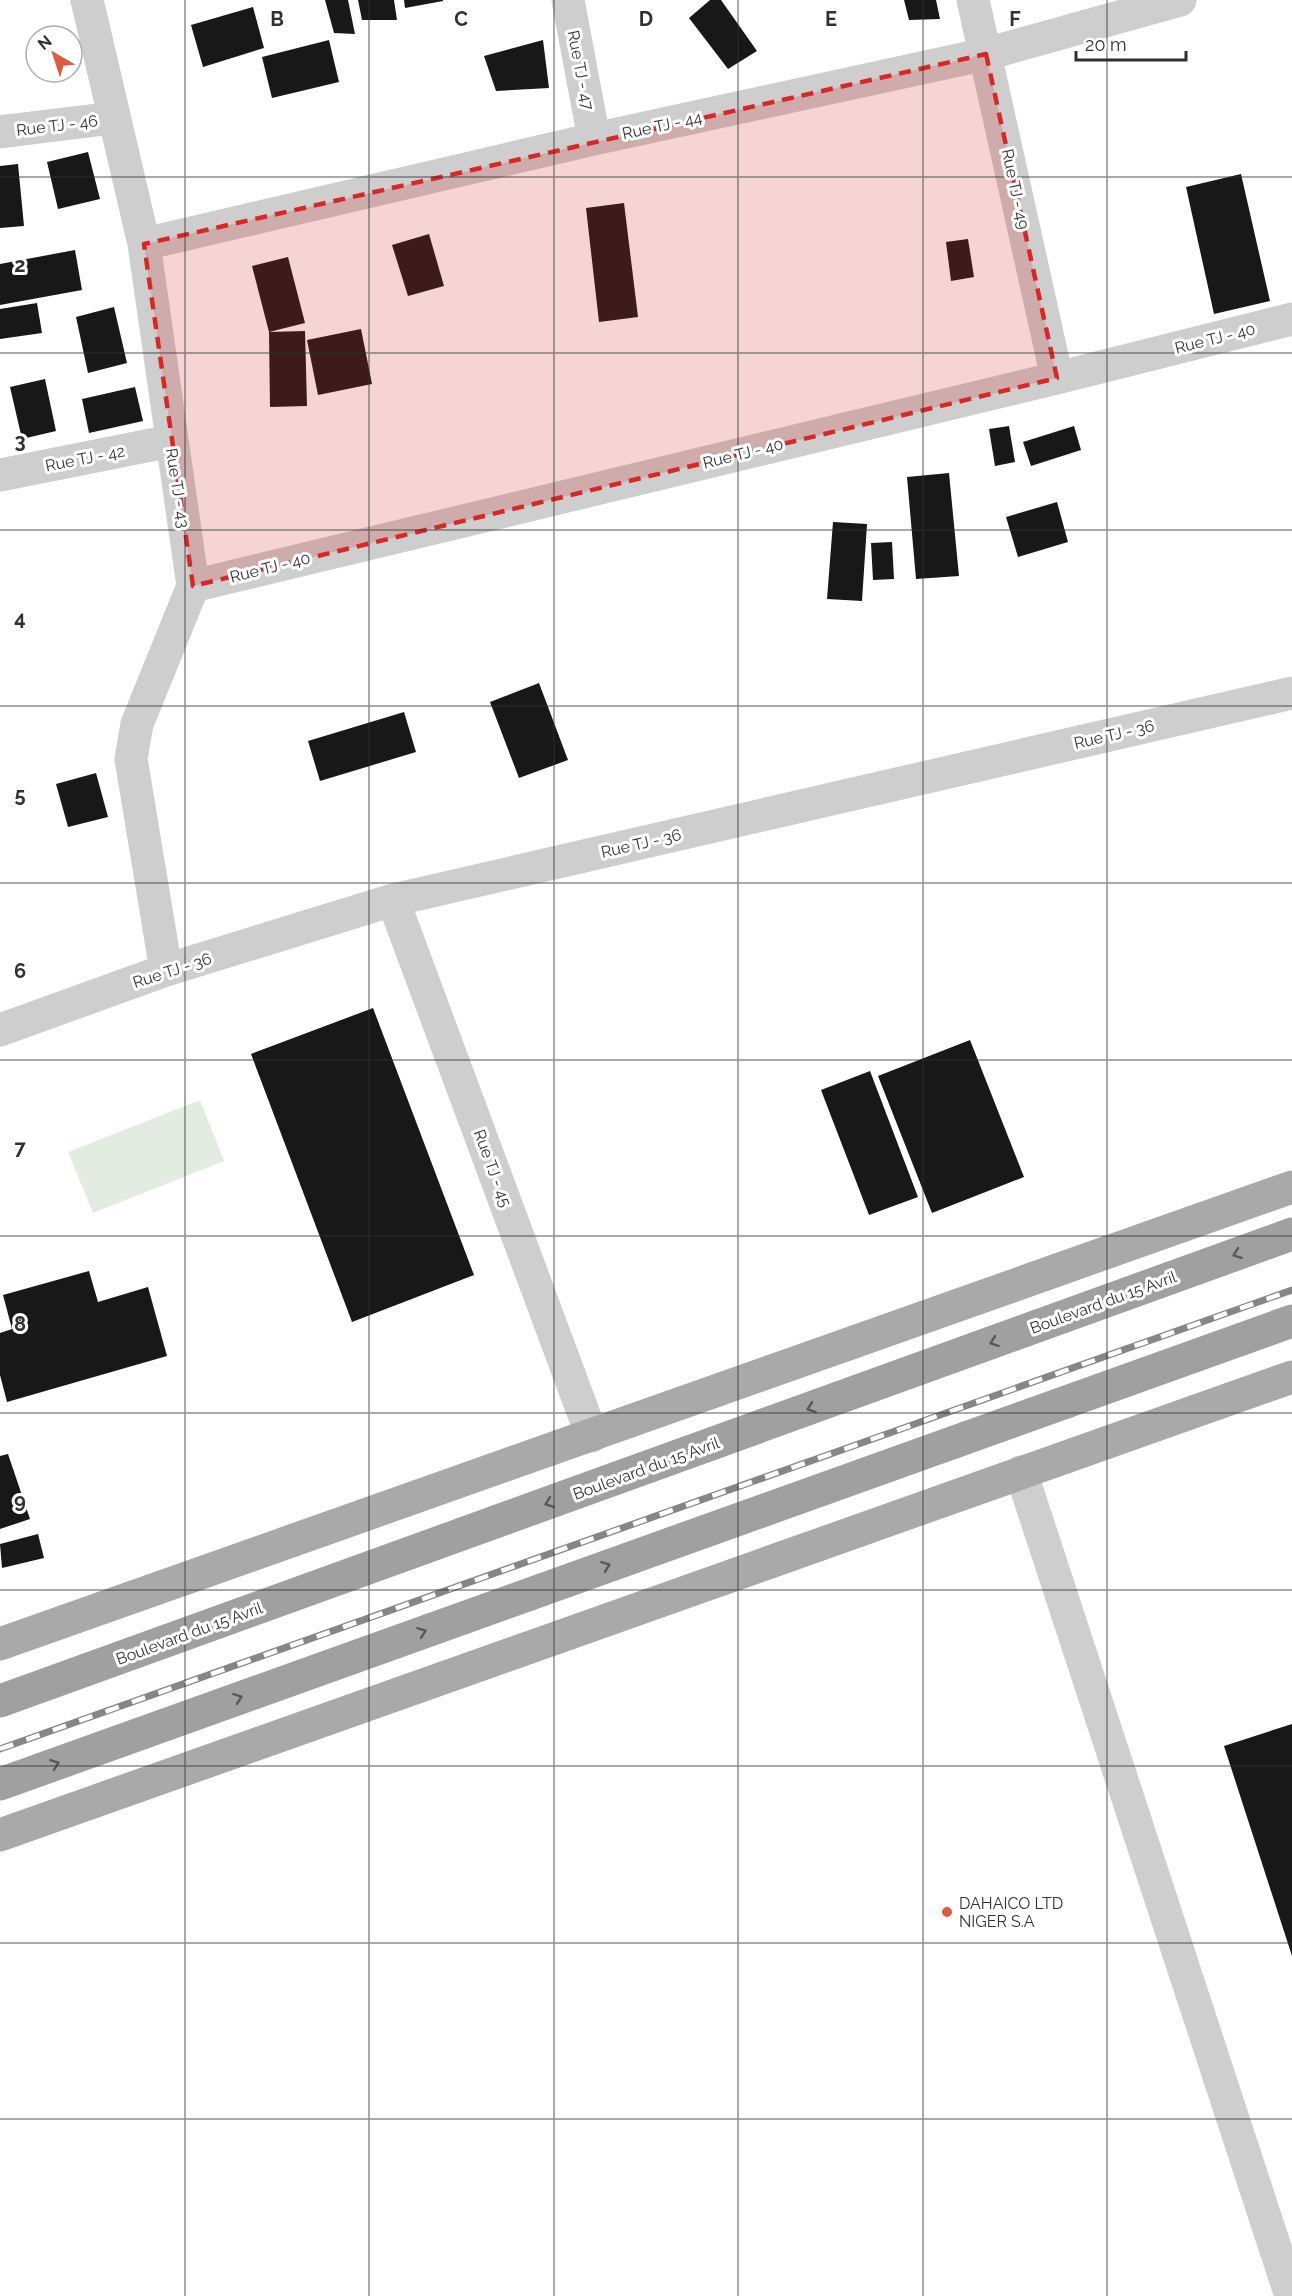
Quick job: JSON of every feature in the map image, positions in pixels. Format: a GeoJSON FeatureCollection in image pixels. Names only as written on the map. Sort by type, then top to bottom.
{"type":"FeatureCollection","features":[{"type":"Feature","properties":{"kind":"highway","name":"Boulevard du 15 Avril"},"geometry":{"type":"LineString","coordinates":[[0,1701],[1292,1234]]}},
{"type":"Feature","properties":{"kind":"highway"},"geometry":{"type":"LineString","coordinates":[[0,1784],[1292,1321]]}},
{"type":"Feature","properties":{"kind":"main road"},"geometry":{"type":"LineString","coordinates":[[0,1644],[1292,1187]]}},
{"type":"Feature","properties":{"kind":"main road"},"geometry":{"type":"LineString","coordinates":[[0,1835],[1292,1377]]}},
{"type":"Feature","properties":{"kind":"street","name":"Rue TJ - 43"},"geometry":{"type":"LineString","coordinates":[[87,0],[144,244],[193,586]]}},
{"type":"Feature","properties":{"kind":"street","name":"Rue TJ - 47"},"geometry":{"type":"LineString","coordinates":[[568,0],[594,139]]}},
{"type":"Feature","properties":{"kind":"street","name":"Rue TJ - 49"},"geometry":{"type":"LineString","coordinates":[[973,0],[1057,378]]}},
{"type":"Feature","properties":{"kind":"street","name":"Rue TJ - 44"},"geometry":{"type":"LineString","coordinates":[[144,244],[594,139],[986,54],[1180,0]]}},
{"type":"Feature","properties":{"kind":"street","name":"Rue TJ - 46"},"geometry":{"type":"LineString","coordinates":[[0,132],[113,118]]}},
{"type":"Feature","properties":{"kind":"street","name":"Rue TJ - 40"},"geometry":{"type":"LineString","coordinates":[[193,586],[1057,378],[1292,319]]}},
{"type":"Feature","properties":{"kind":"street","name":"Rue TJ - 42"},"geometry":{"type":"LineString","coordinates":[[0,475],[171,441]]}},
{"type":"Feature","properties":{"kind":"street"},"geometry":{"type":"LineString","coordinates":[[166,970],[131,759],[138,724],[193,586]]}},
{"type":"Feature","properties":{"kind":"street","name":"Rue TJ - 36"},"geometry":{"type":"LineString","coordinates":[[0,1030],[166,970],[393,900],[1292,693]]}},
{"type":"Feature","properties":{"kind":"street","name":"Rue TJ - 45"},"geometry":{"type":"LineString","coordinates":[[393,900],[592,1436]]}},
{"type":"Feature","properties":{"kind":"street"},"geometry":{"type":"LineString","coordinates":[[1021,1472],[1291,2296]]}},
{"type":"Feature","properties":{"kind":"highlighted area"},"geometry":{"type":"Polygon","coordinates":[[[986,54],[1057,378],[193,586],[144,244],[986,54]]]}},
{"type":"Feature","properties":{"kind":"shaded area"},"geometry":{"type":"Polygon","coordinates":[[[200,1100],[224,1161],[93,1213],[68,1152],[200,1100]]]}},
{"type":"Feature","properties":{"kind":"building"},"geometry":{"type":"Polygon","coordinates":[[[325,0],[348,0],[355,34],[334,33],[325,0]]]}},
{"type":"Feature","properties":{"kind":"building"},"geometry":{"type":"Polygon","coordinates":[[[358,0],[394,0],[397,20],[362,20],[358,0]]]}},
{"type":"Feature","properties":{"kind":"building"},"geometry":{"type":"Polygon","coordinates":[[[404,0],[443,0],[443,1],[405,8],[404,0]]]}},
{"type":"Feature","properties":{"kind":"building"},"geometry":{"type":"Polygon","coordinates":[[[710,0],[721,0],[757,51],[728,69],[689,18],[710,0]]]}},
{"type":"Feature","properties":{"kind":"building"},"geometry":{"type":"Polygon","coordinates":[[[904,0],[936,0],[940,19],[909,20],[904,0]]]}},
{"type":"Feature","properties":{"kind":"building"},"geometry":{"type":"Polygon","coordinates":[[[253,7],[264,48],[203,67],[191,25],[253,7]]]}},
{"type":"Feature","properties":{"kind":"building"},"geometry":{"type":"Polygon","coordinates":[[[329,40],[339,82],[272,98],[262,57],[329,40]]]}},
{"type":"Feature","properties":{"kind":"building"},"geometry":{"type":"Polygon","coordinates":[[[543,40],[549,88],[496,91],[484,56],[543,40]]]}},
{"type":"Feature","properties":{"kind":"building"},"geometry":{"type":"Polygon","coordinates":[[[88,152],[100,199],[58,209],[47,162],[88,152]]]}},
{"type":"Feature","properties":{"kind":"building"},"geometry":{"type":"Polygon","coordinates":[[[18,164],[24,226],[0,228],[0,166],[18,164]]]}},
{"type":"Feature","properties":{"kind":"building"},"geometry":{"type":"Polygon","coordinates":[[[1241,174],[1270,301],[1214,314],[1186,187],[1241,174]]]}},
{"type":"Feature","properties":{"kind":"building"},"geometry":{"type":"Polygon","coordinates":[[[624,203],[638,317],[599,322],[586,208],[624,203]]]}},
{"type":"Feature","properties":{"kind":"building"},"geometry":{"type":"Polygon","coordinates":[[[429,234],[444,286],[408,296],[392,245],[429,234]]]}},
{"type":"Feature","properties":{"kind":"building"},"geometry":{"type":"Polygon","coordinates":[[[968,239],[974,277],[951,281],[946,242],[968,239]]]}},
{"type":"Feature","properties":{"kind":"building"},"geometry":{"type":"Polygon","coordinates":[[[75,250],[82,290],[0,305],[0,264],[75,250]]]}},
{"type":"Feature","properties":{"kind":"building"},"geometry":{"type":"Polygon","coordinates":[[[288,257],[305,323],[269,332],[252,266],[288,257]]]}},
{"type":"Feature","properties":{"kind":"building"},"geometry":{"type":"Polygon","coordinates":[[[37,303],[42,333],[0,339],[0,309],[37,303]]]}},
{"type":"Feature","properties":{"kind":"building"},"geometry":{"type":"Polygon","coordinates":[[[114,307],[127,363],[88,373],[76,317],[114,307]]]}},
{"type":"Feature","properties":{"kind":"building"},"geometry":{"type":"Polygon","coordinates":[[[361,329],[372,384],[318,395],[307,340],[361,329]]]}},
{"type":"Feature","properties":{"kind":"building"},"geometry":{"type":"Polygon","coordinates":[[[305,331],[307,406],[270,407],[269,332],[305,331]]]}},
{"type":"Feature","properties":{"kind":"building"},"geometry":{"type":"Polygon","coordinates":[[[45,379],[56,431],[22,439],[10,387],[45,379]]]}},
{"type":"Feature","properties":{"kind":"building"},"geometry":{"type":"Polygon","coordinates":[[[135,387],[143,421],[89,433],[82,399],[135,387]]]}},
{"type":"Feature","properties":{"kind":"building"},"geometry":{"type":"Polygon","coordinates":[[[1009,426],[1015,462],[995,466],[989,429],[1009,426]]]}},
{"type":"Feature","properties":{"kind":"building"},"geometry":{"type":"Polygon","coordinates":[[[1074,426],[1081,450],[1031,466],[1023,442],[1074,426]]]}},
{"type":"Feature","properties":{"kind":"building"},"geometry":{"type":"Polygon","coordinates":[[[949,473],[959,576],[916,579],[907,477],[949,473]]]}},
{"type":"Feature","properties":{"kind":"building"},"geometry":{"type":"Polygon","coordinates":[[[1057,502],[1068,542],[1018,557],[1006,517],[1057,502]]]}},
{"type":"Feature","properties":{"kind":"building"},"geometry":{"type":"Polygon","coordinates":[[[833,522],[867,524],[862,601],[827,599],[833,522]]]}},
{"type":"Feature","properties":{"kind":"building"},"geometry":{"type":"Polygon","coordinates":[[[892,542],[894,579],[873,580],[871,543],[892,542]]]}},
{"type":"Feature","properties":{"kind":"building"},"geometry":{"type":"Polygon","coordinates":[[[539,683],[568,760],[519,778],[490,702],[539,683]]]}},
{"type":"Feature","properties":{"kind":"building"},"geometry":{"type":"Polygon","coordinates":[[[404,712],[416,752],[320,781],[308,741],[404,712]]]}},
{"type":"Feature","properties":{"kind":"building"},"geometry":{"type":"Polygon","coordinates":[[[96,773],[108,817],[68,827],[56,784],[96,773]]]}},
{"type":"Feature","properties":{"kind":"building"},"geometry":{"type":"Polygon","coordinates":[[[373,1008],[474,1275],[352,1322],[251,1054],[373,1008]]]}},
{"type":"Feature","properties":{"kind":"building"},"geometry":{"type":"Polygon","coordinates":[[[970,1040],[1024,1177],[932,1213],[878,1076],[970,1040]]]}},
{"type":"Feature","properties":{"kind":"building"},"geometry":{"type":"Polygon","coordinates":[[[870,1071],[918,1197],[869,1215],[821,1090],[870,1071]]]}},
{"type":"Feature","properties":{"kind":"building"},"geometry":{"type":"Polygon","coordinates":[[[89,1271],[98,1302],[148,1287],[167,1356],[7,1402],[0,1375],[0,1333],[12,1329],[3,1295],[89,1271]]]}},
{"type":"Feature","properties":{"kind":"building"},"geometry":{"type":"Polygon","coordinates":[[[8,1454],[30,1519],[0,1529],[0,1456],[8,1454]]]}},
{"type":"Feature","properties":{"kind":"building"},"geometry":{"type":"Polygon","coordinates":[[[38,1534],[44,1558],[2,1568],[0,1544],[38,1534]]]}},
{"type":"Feature","properties":{"kind":"building"},"geometry":{"type":"Polygon","coordinates":[[[1292,1724],[1292,1956],[1224,1746],[1292,1724]]]}},
{"type":"Feature","properties":{"kind":"railway"},"geometry":{"type":"LineString","coordinates":[[0,1749],[1292,1290]]}},
{"type":"Feature","properties":{"kind":"place","name":"DAHAICO LTD NIGER S.A"},"geometry":{"type":"Point","coordinates":[947,1912]}}]}
